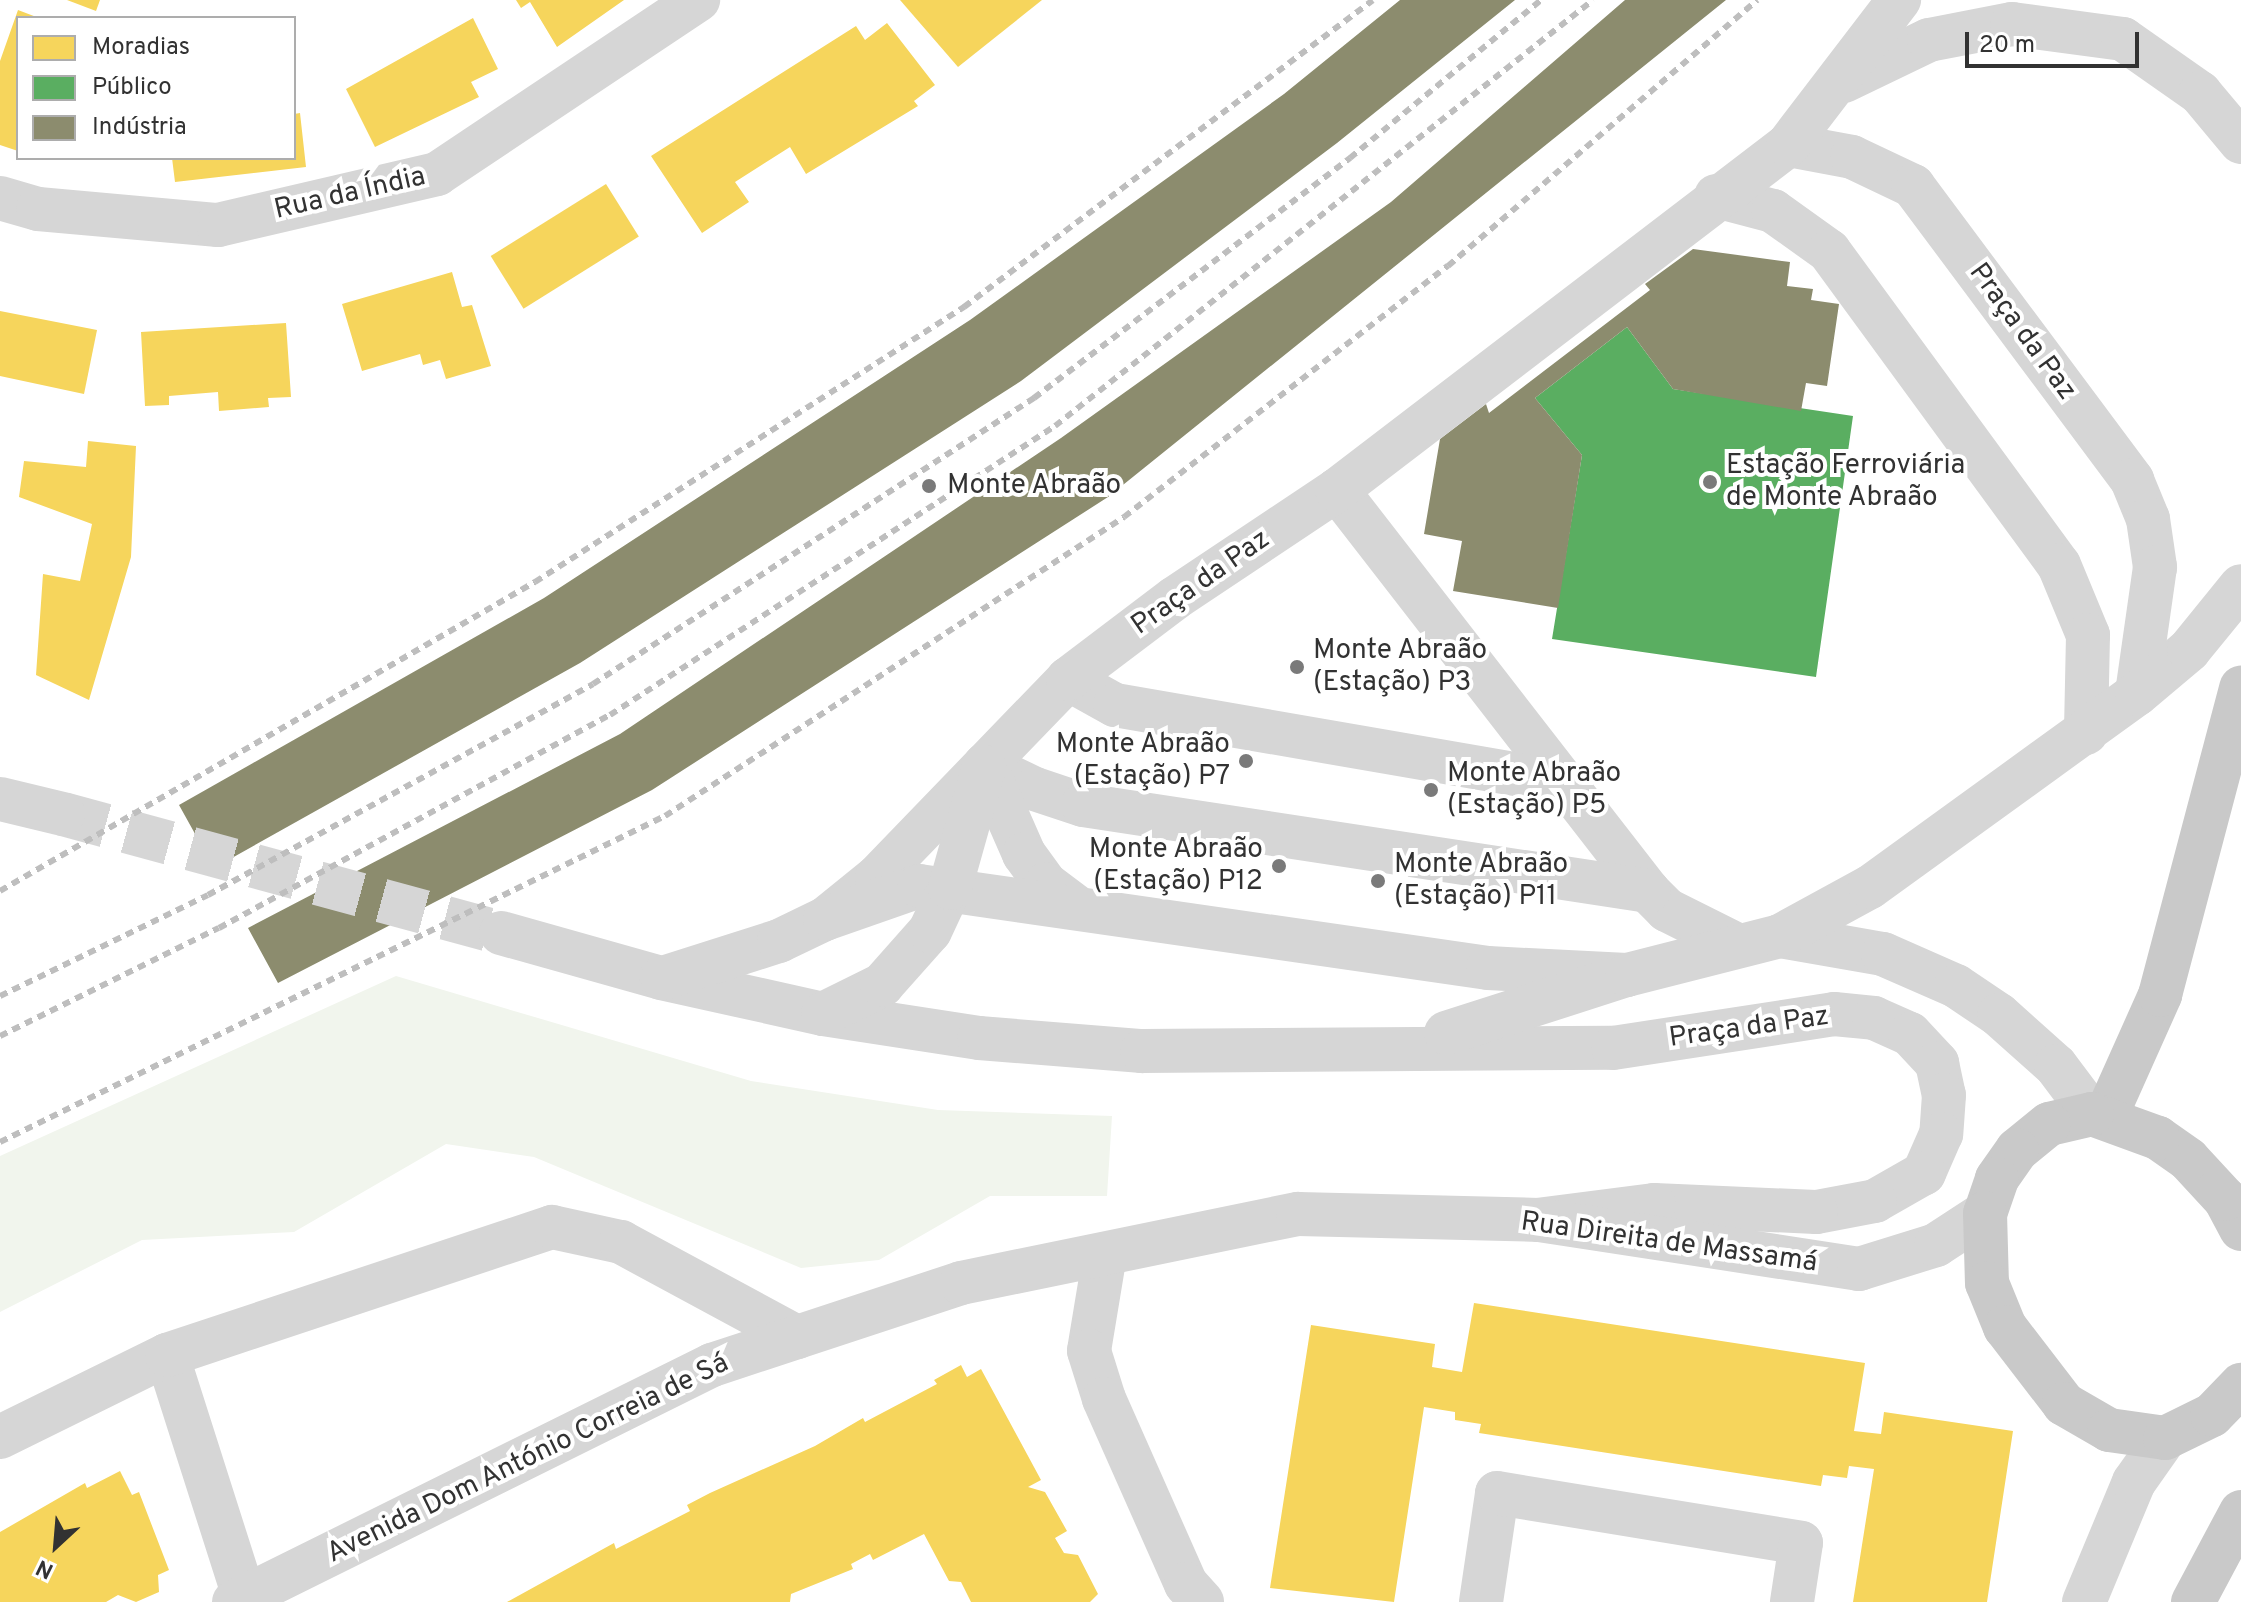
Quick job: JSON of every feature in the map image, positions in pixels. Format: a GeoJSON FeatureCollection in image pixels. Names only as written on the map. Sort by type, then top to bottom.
{"type":"FeatureCollection","features":[{"type":"Feature","properties":{"kind":"main road"},"geometry":{"type":"LineString","coordinates":[[2099,1115],[2160,995],[2241,688]]}},
{"type":"Feature","properties":{"kind":"main road"},"geometry":{"type":"LineString","coordinates":[[2231,1403],[2165,1438],[2109,1430],[2064,1404],[2028,1362],[2005,1327],[1987,1283],[1985,1213],[1997,1179],[2017,1150],[2049,1124],[2099,1115],[2158,1138],[2188,1159],[2225,1199],[2241,1229]]}},
{"type":"Feature","properties":{"kind":"main road"},"geometry":{"type":"LineString","coordinates":[[2197,1593],[2241,1512]]}},
{"type":"Feature","properties":{"kind":"street","name":"Rua da Índia"},"geometry":{"type":"LineString","coordinates":[[0,198],[38,209],[218,225],[437,174],[698,0]]}},
{"type":"Feature","properties":{"kind":"street"},"geometry":{"type":"LineString","coordinates":[[1788,145],[1838,84],[1899,0]]}},
{"type":"Feature","properties":{"kind":"street"},"geometry":{"type":"LineString","coordinates":[[1838,84],[1929,40],[2012,24],[2123,39],[2200,93],[2241,142]]}},
{"type":"Feature","properties":{"kind":"street","name":"Praça da Paz"},"geometry":{"type":"LineString","coordinates":[[825,919],[877,877],[985,765],[1010,733],[1068,679],[1175,598],[1337,490],[1716,196],[1788,145],[1852,157],[1913,186],[2132,480],[2148,519],[2155,567],[2137,694]]}},
{"type":"Feature","properties":{"kind":"street"},"geometry":{"type":"LineString","coordinates":[[1716,196],[1773,211],[1829,251],[2059,565],[2088,635],[2086,733]]}},
{"type":"Feature","properties":{"kind":"street"},"geometry":{"type":"LineString","coordinates":[[1337,490],[1648,891],[1667,910],[1735,944]]}},
{"type":"Feature","properties":{"kind":"street","name":"Praça da Paz"},"geometry":{"type":"LineString","coordinates":[[1410,1045],[1627,975],[1735,944],[1780,936],[1902,867],[2086,733],[2189,650],[2241,586]]}},
{"type":"Feature","properties":{"kind":"street"},"geometry":{"type":"LineString","coordinates":[[1068,679],[1115,705],[1566,783]]}},
{"type":"Feature","properties":{"kind":"street"},"geometry":{"type":"LineString","coordinates":[[985,765],[1083,805],[1648,891]]}},
{"type":"Feature","properties":{"kind":"street"},"geometry":{"type":"LineString","coordinates":[[985,765],[1024,854],[1046,884],[1074,905]]}},
{"type":"Feature","properties":{"kind":"street","name":"Praça da Paz"},"geometry":{"type":"LineString","coordinates":[[823,1014],[882,985],[904,967],[930,931],[950,888],[985,765]]}},
{"type":"Feature","properties":{"kind":"street"},"geometry":{"type":"LineString","coordinates":[[0,799],[63,814]]}},
{"type":"Feature","properties":{"kind":"street","name":"Praça da Paz"},"geometry":{"type":"LineString","coordinates":[[661,978],[779,941],[825,919],[919,886],[1074,905],[1488,968],[1627,975]]}},
{"type":"Feature","properties":{"kind":"street"},"geometry":{"type":"LineString","coordinates":[[501,933],[661,978],[823,1014],[979,1038],[1142,1051],[1266,1052],[1410,1045]]}},
{"type":"Feature","properties":{"kind":"street","name":"Praça da Paz"},"geometry":{"type":"LineString","coordinates":[[1780,936],[1883,954],[1956,986],[1999,1015],[2056,1066],[2099,1115]]}},
{"type":"Feature","properties":{"kind":"street","name":"Praça da Paz"},"geometry":{"type":"LineString","coordinates":[[1410,1045],[1613,1048],[1834,1014],[1874,1018],[1910,1034],[1937,1063],[1944,1095],[1941,1134],[1924,1173],[1875,1201],[1816,1212],[1654,1205],[1539,1220]]}},
{"type":"Feature","properties":{"kind":"street","name":"Rua Direita de Massamá"},"geometry":{"type":"LineString","coordinates":[[1105,1254],[1298,1214],[1539,1220],[1859,1269],[1936,1245],[1985,1213]]}},
{"type":"Feature","properties":{"kind":"street"},"geometry":{"type":"LineString","coordinates":[[0,1437],[167,1355],[552,1227],[621,1242],[797,1337]]}},
{"type":"Feature","properties":{"kind":"street"},"geometry":{"type":"LineString","coordinates":[[1105,1254],[1089,1351],[1104,1399],[1186,1584],[1202,1602]]}},
{"type":"Feature","properties":{"kind":"street","name":"Avenida Dom António Correia de Sá"},"geometry":{"type":"LineString","coordinates":[[239,1600],[712,1365],[961,1283],[1105,1254]]}},
{"type":"Feature","properties":{"kind":"street"},"geometry":{"type":"LineString","coordinates":[[167,1355],[239,1600]]}},
{"type":"Feature","properties":{"kind":"street"},"geometry":{"type":"LineString","coordinates":[[2084,1602],[2134,1482],[2165,1438]]}},
{"type":"Feature","properties":{"kind":"street"},"geometry":{"type":"LineString","coordinates":[[1481,1602],[1497,1493],[1801,1543],[1792,1602]]}},
{"type":"Feature","properties":{"kind":"shaded area"},"geometry":{"type":"Polygon","coordinates":[[[396,976],[751,1081],[938,1110],[1112,1116],[1107,1196],[990,1196],[879,1260],[801,1268],[534,1157],[446,1144],[294,1232],[142,1240],[0,1312],[0,1156],[396,976]]]}},
{"type":"Feature","properties":{"kind":"building: Moradias"},"geometry":{"type":"Polygon","coordinates":[[[67,0],[100,0],[96,11],[67,0]]]}},
{"type":"Feature","properties":{"kind":"building: Moradias"},"geometry":{"type":"Polygon","coordinates":[[[516,0],[624,0],[557,47],[530,2],[521,8],[516,0]]]}},
{"type":"Feature","properties":{"kind":"building: Moradias"},"geometry":{"type":"Polygon","coordinates":[[[900,0],[1042,0],[958,67],[900,0]]]}},
{"type":"Feature","properties":{"kind":"building: Moradias"},"geometry":{"type":"Polygon","coordinates":[[[18,10],[34,16],[16,16],[16,150],[0,145],[0,61],[18,10]]]}},
{"type":"Feature","properties":{"kind":"building: Moradias"},"geometry":{"type":"Polygon","coordinates":[[[473,18],[498,69],[471,82],[479,97],[375,147],[346,89],[473,18]]]}},
{"type":"Feature","properties":{"kind":"building: Moradias"},"geometry":{"type":"Polygon","coordinates":[[[887,23],[935,85],[914,101],[918,106],[806,174],[790,147],[735,182],[749,202],[702,233],[651,156],[856,26],[865,40],[887,23]]]}},
{"type":"Feature","properties":{"kind":"building: Moradias"},"geometry":{"type":"Polygon","coordinates":[[[300,113],[306,167],[175,182],[172,160],[296,160],[296,114],[300,113]]]}},
{"type":"Feature","properties":{"kind":"building: Moradias"},"geometry":{"type":"Polygon","coordinates":[[[606,184],[639,237],[524,309],[491,256],[606,184]]]}},
{"type":"Feature","properties":{"kind":"building: Moradias"},"geometry":{"type":"Polygon","coordinates":[[[452,272],[462,307],[472,305],[491,366],[446,379],[440,360],[423,365],[420,354],[362,371],[342,304],[452,272]]]}},
{"type":"Feature","properties":{"kind":"building: Moradias"},"geometry":{"type":"Polygon","coordinates":[[[0,311],[97,330],[84,394],[0,376],[0,311]]]}},
{"type":"Feature","properties":{"kind":"building: Moradias"},"geometry":{"type":"Polygon","coordinates":[[[286,323],[291,397],[268,398],[269,407],[219,411],[218,392],[169,396],[169,405],[145,406],[141,332],[286,323]]]}},
{"type":"Feature","properties":{"kind":"building: Moradias"},"geometry":{"type":"Polygon","coordinates":[[[88,441],[136,446],[131,557],[89,700],[36,675],[43,574],[80,581],[92,524],[19,497],[24,461],[86,467],[88,441]]]}},
{"type":"Feature","properties":{"kind":"building: Moradias"},"geometry":{"type":"Polygon","coordinates":[[[1474,1303],[1865,1363],[1854,1431],[1881,1434],[1884,1412],[2013,1431],[1987,1602],[1853,1602],[1874,1469],[1849,1466],[1847,1478],[1823,1475],[1821,1486],[1479,1433],[1481,1424],[1455,1420],[1455,1412],[1424,1407],[1394,1602],[1270,1588],[1311,1325],[1435,1344],[1432,1367],[1462,1372],[1474,1303]]]}},
{"type":"Feature","properties":{"kind":"building: Moradias"},"geometry":{"type":"Polygon","coordinates":[[[961,1365],[967,1377],[981,1369],[1041,1480],[1028,1487],[1045,1492],[1067,1531],[1055,1538],[1064,1553],[1078,1555],[1098,1594],[1090,1602],[971,1602],[961,1582],[949,1581],[924,1534],[873,1560],[870,1554],[851,1564],[853,1569],[791,1594],[790,1602],[507,1602],[614,1543],[616,1549],[690,1511],[687,1505],[710,1493],[815,1446],[863,1418],[865,1422],[937,1384],[934,1380],[961,1365]]]}},
{"type":"Feature","properties":{"kind":"building: Moradias"},"geometry":{"type":"Polygon","coordinates":[[[120,1471],[132,1495],[139,1492],[169,1570],[158,1575],[159,1592],[136,1602],[118,1595],[106,1602],[0,1602],[0,1532],[85,1483],[87,1488],[120,1471]]]}},
{"type":"Feature","properties":{"kind":"building: Público","name":"Estação Ferroviária de Monte Abraão"},"geometry":{"type":"Polygon","coordinates":[[[1627,327],[1673,389],[1853,416],[1816,677],[1552,639],[1582,455],[1535,398],[1627,327]]]}},
{"type":"Feature","properties":{"kind":"building: Indústria"},"geometry":{"type":"Polygon","coordinates":[[[1400,0],[1515,0],[1337,143],[1021,381],[580,663],[214,868],[179,805],[544,598],[970,320],[1284,94],[1400,0]]]}},
{"type":"Feature","properties":{"kind":"building: Indústria"},"geometry":{"type":"Polygon","coordinates":[[[1625,0],[1726,0],[1108,497],[652,790],[278,983],[248,928],[620,734],[1061,438],[1391,202],[1625,0]]]}},
{"type":"Feature","properties":{"kind":"building: Indústria"},"geometry":{"type":"Polygon","coordinates":[[[1693,249],[1790,262],[1787,286],[1813,289],[1811,300],[1839,304],[1827,386],[1806,383],[1801,411],[1673,389],[1627,327],[1535,398],[1582,455],[1558,608],[1453,591],[1462,541],[1424,534],[1440,439],[1486,404],[1489,413],[1650,290],[1645,284],[1693,249]]]}},
{"type":"Feature","properties":{"kind":"tunnel"},"geometry":{"type":"LineString","coordinates":[[63,814],[501,933]]}},
{"type":"Feature","properties":{"kind":"railway"},"geometry":{"type":"LineString","coordinates":[[0,891],[535,582],[964,307],[1373,0]]}},
{"type":"Feature","properties":{"kind":"railway"},"geometry":{"type":"LineString","coordinates":[[0,996],[208,895],[593,684],[1034,398],[1350,158],[1541,0]]}},
{"type":"Feature","properties":{"kind":"railway"},"geometry":{"type":"LineString","coordinates":[[0,1036],[219,928],[610,715],[1055,426],[1593,0]]}},
{"type":"Feature","properties":{"kind":"railway"},"geometry":{"type":"LineString","coordinates":[[0,1142],[665,816],[1124,517],[1448,266],[1757,0]]}},
{"type":"Feature","properties":{"kind":"place","name":"Estação Ferroviária de Monte Abraão"},"geometry":{"type":"Point","coordinates":[1710,482]}},
{"type":"Feature","properties":{"kind":"place","name":"Monte Abraão"},"geometry":{"type":"Point","coordinates":[929,486]}},
{"type":"Feature","properties":{"kind":"place","name":"Monte Abraão (Estação) P3"},"geometry":{"type":"Point","coordinates":[1297,667]}},
{"type":"Feature","properties":{"kind":"place","name":"Monte Abraão (Estação) P7"},"geometry":{"type":"Point","coordinates":[1246,761]}},
{"type":"Feature","properties":{"kind":"place","name":"Monte Abraão (Estação) P5"},"geometry":{"type":"Point","coordinates":[1431,790]}},
{"type":"Feature","properties":{"kind":"place","name":"Monte Abraão (Estação) P12"},"geometry":{"type":"Point","coordinates":[1279,866]}},
{"type":"Feature","properties":{"kind":"place","name":"Monte Abraão (Estação) P11"},"geometry":{"type":"Point","coordinates":[1378,881]}}]}
